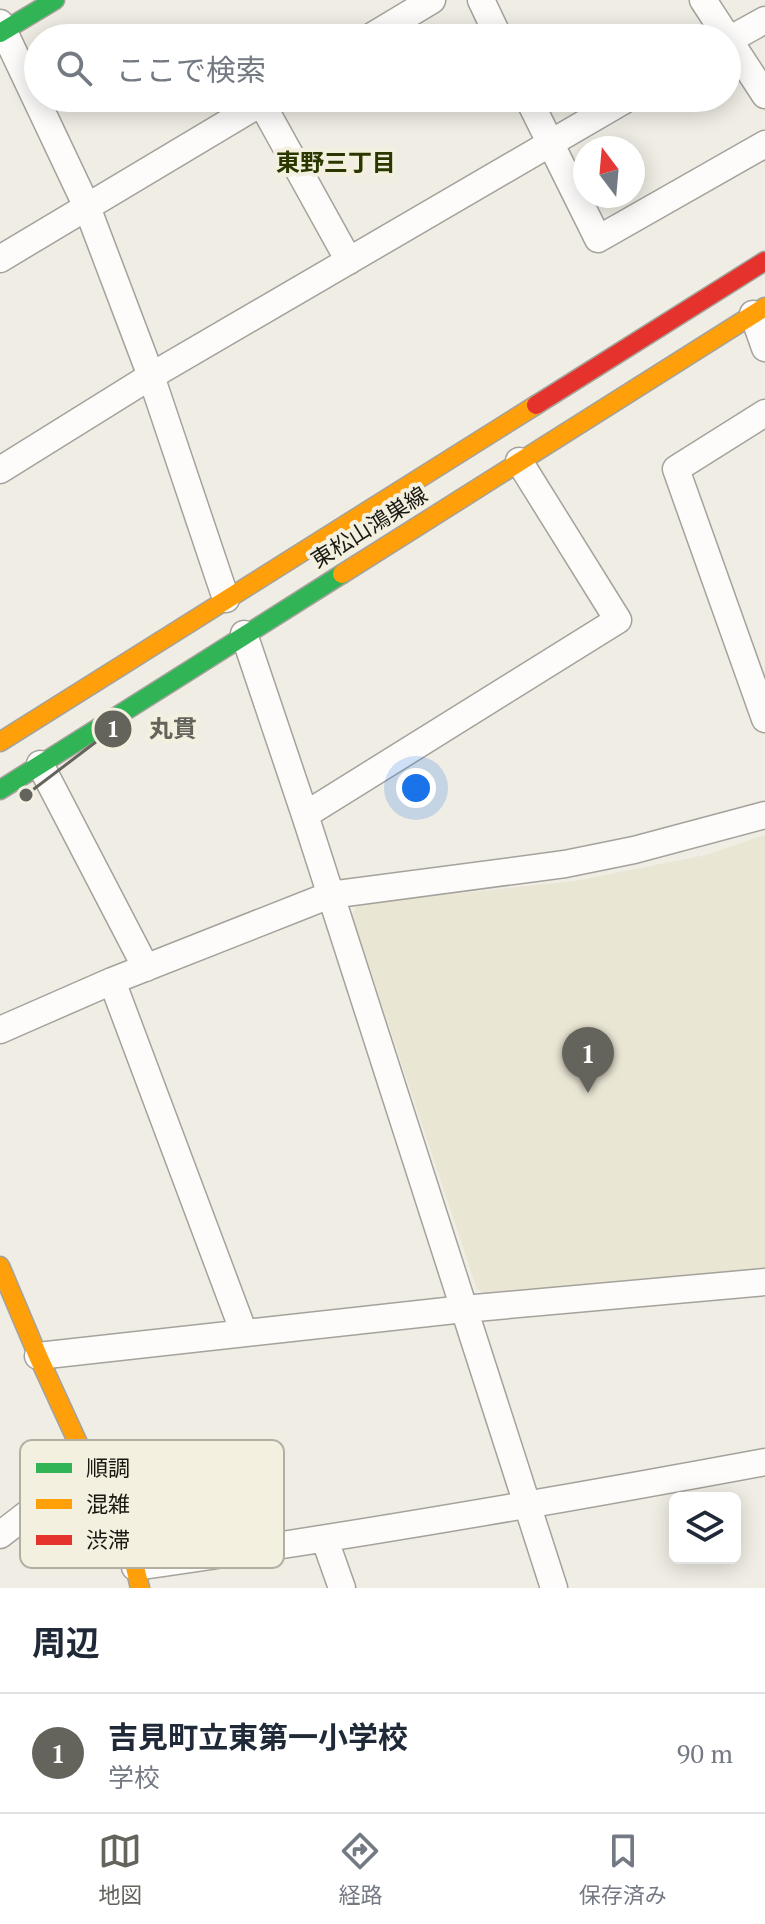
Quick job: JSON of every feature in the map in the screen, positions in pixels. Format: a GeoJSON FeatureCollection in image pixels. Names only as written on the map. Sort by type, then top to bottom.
{"type":"FeatureCollection","features":[{"type":"Feature","properties":{"kind":"main road"},"geometry":{"type":"LineString","coordinates":[[1,28],[55,0]]}},
{"type":"Feature","properties":{"kind":"main road","name":"東松山鴻巣線"},"geometry":{"type":"LineString","coordinates":[[0,742],[765,261]]}},
{"type":"Feature","properties":{"kind":"main road","name":"東松山鴻巣線"},"geometry":{"type":"LineString","coordinates":[[0,790],[759,310]]}},
{"type":"Feature","properties":{"kind":"main road"},"geometry":{"type":"LineString","coordinates":[[0,1266],[76,1440]]}},
{"type":"Feature","properties":{"kind":"street"},"geometry":{"type":"LineString","coordinates":[[392,24],[432,0]]}},
{"type":"Feature","properties":{"kind":"street"},"geometry":{"type":"LineString","coordinates":[[481,0],[492,24]]}},
{"type":"Feature","properties":{"kind":"street"},"geometry":{"type":"LineString","coordinates":[[703,0],[718,24]]}},
{"type":"Feature","properties":{"kind":"street"},"geometry":{"type":"LineString","coordinates":[[741,33],[765,20]]}},
{"type":"Feature","properties":{"kind":"street"},"geometry":{"type":"LineString","coordinates":[[1,28],[24,76]]}},
{"type":"Feature","properties":{"kind":"street"},"geometry":{"type":"LineString","coordinates":[[741,59],[765,95]]}},
{"type":"Feature","properties":{"kind":"street"},"geometry":{"type":"LineString","coordinates":[[41,112],[87,207],[151,376],[226,599]]}},
{"type":"Feature","properties":{"kind":"street"},"geometry":{"type":"LineString","coordinates":[[0,259],[245,112]]}},
{"type":"Feature","properties":{"kind":"street"},"geometry":{"type":"LineString","coordinates":[[271,112],[349,261]]}},
{"type":"Feature","properties":{"kind":"street"},"geometry":{"type":"LineString","coordinates":[[535,112],[598,239],[765,144]]}},
{"type":"Feature","properties":{"kind":"street"},"geometry":{"type":"LineString","coordinates":[[0,470],[151,376],[604,112]]}},
{"type":"Feature","properties":{"kind":"street"},"geometry":{"type":"LineString","coordinates":[[759,310],[765,348]]}},
{"type":"Feature","properties":{"kind":"street"},"geometry":{"type":"LineString","coordinates":[[765,413],[676,469],[765,719]]}},
{"type":"Feature","properties":{"kind":"street"},"geometry":{"type":"LineString","coordinates":[[305,815],[618,620],[519,461]]}},
{"type":"Feature","properties":{"kind":"street"},"geometry":{"type":"LineString","coordinates":[[244,634],[554,1588]]}},
{"type":"Feature","properties":{"kind":"street"},"geometry":{"type":"LineString","coordinates":[[40,764],[146,968]]}},
{"type":"Feature","properties":{"kind":"street"},"geometry":{"type":"LineString","coordinates":[[0,1030],[112,981],[330,895],[565,864],[634,850],[765,815]]}},
{"type":"Feature","properties":{"kind":"street"},"geometry":{"type":"LineString","coordinates":[[112,981],[244,1333]]}},
{"type":"Feature","properties":{"kind":"street"},"geometry":{"type":"LineString","coordinates":[[38,1356],[464,1309],[765,1282]]}},
{"type":"Feature","properties":{"kind":"street"},"geometry":{"type":"LineString","coordinates":[[284,1548],[765,1462]]}},
{"type":"Feature","properties":{"kind":"street"},"geometry":{"type":"LineString","coordinates":[[0,1535],[20,1520]]}},
{"type":"Feature","properties":{"kind":"street"},"geometry":{"type":"LineString","coordinates":[[325,1540],[342,1588]]}},
{"type":"Feature","properties":{"kind":"street"},"geometry":{"type":"LineString","coordinates":[[138,1578],[187,1568]]}},
{"type":"Feature","properties":{"kind":"shaded area"},"geometry":{"type":"Polygon","coordinates":[[[765,835],[765,1272],[489,1296],[477,1289],[352,915],[358,904],[575,881],[706,855],[765,835]]]}},
{"type":"Feature","properties":{"kind":"traffic: fast"},"geometry":{"type":"LineString","coordinates":[[0,33],[55,0]]}},
{"type":"Feature","properties":{"kind":"traffic: fast"},"geometry":{"type":"LineString","coordinates":[[0,790],[342,574]]}},
{"type":"Feature","properties":{"kind":"traffic: slow"},"geometry":{"type":"LineString","coordinates":[[342,574],[765,307]]}},
{"type":"Feature","properties":{"kind":"traffic: slow"},"geometry":{"type":"LineString","coordinates":[[0,742],[536,405]]}},
{"type":"Feature","properties":{"kind":"traffic: slow"},"geometry":{"type":"LineString","coordinates":[[0,1266],[77,1440]]}},
{"type":"Feature","properties":{"kind":"traffic: slow"},"geometry":{"type":"LineString","coordinates":[[135,1568],[140,1588]]}},
{"type":"Feature","properties":{"kind":"traffic: jam"},"geometry":{"type":"LineString","coordinates":[[536,405],[765,261]]}},
{"type":"Feature","properties":{"kind":"place","name":"丸貫"},"geometry":{"type":"Point","coordinates":[26,795]}},
{"type":"Feature","properties":{"kind":"place","name":"吉見町立東第一小学校"},"geometry":{"type":"Point","coordinates":[588,1093]}},
{"type":"Feature","properties":{"kind":"district","name":"東野三丁目"},"geometry":{"type":"Point","coordinates":[336,163]}}]}
